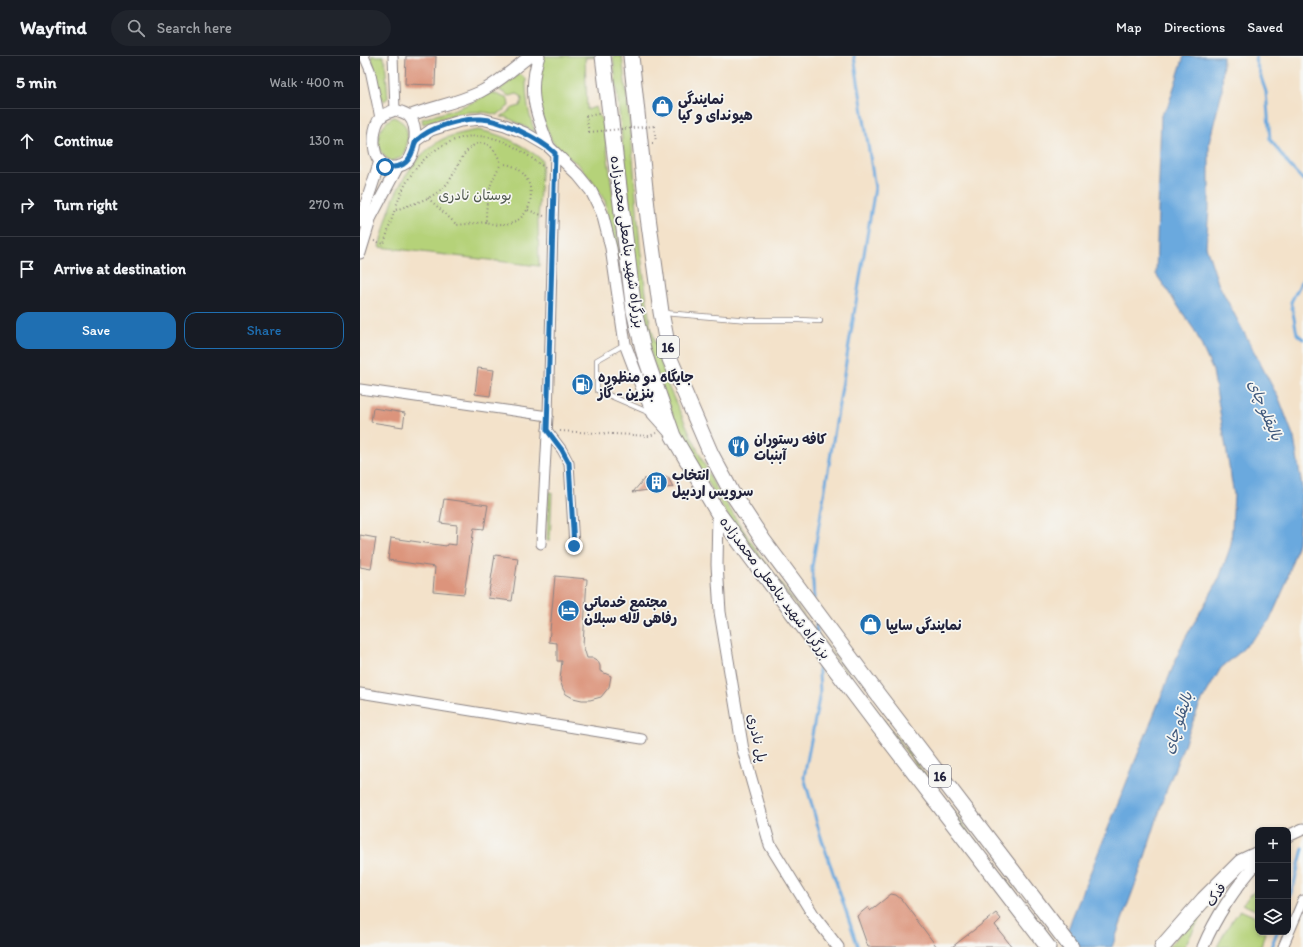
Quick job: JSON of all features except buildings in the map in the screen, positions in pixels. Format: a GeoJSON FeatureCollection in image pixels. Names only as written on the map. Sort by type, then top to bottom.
{"type":"FeatureCollection","features":[{"type":"Feature","properties":{"kind":"highway","name":"بزرگراه شهید بنامعلی محمدزاده"},"geometry":{"type":"LineString","coordinates":[[603,56],[634,311],[644,353],[669,432],[718,512],[823,653],[1048,947]]}},
{"type":"Feature","properties":{"kind":"highway","name":"بزرگراه شهید بنامعلی محمدزاده"},"geometry":{"type":"LineString","coordinates":[[631,56],[648,217],[661,312],[670,359],[710,454],[732,493],[763,540],[809,603],[1070,947]]}},
{"type":"Feature","properties":{"kind":"highway"},"geometry":{"type":"LineString","coordinates":[[1162,947],[1204,899],[1241,862],[1255,855]]}},
{"type":"Feature","properties":{"kind":"street"},"geometry":{"type":"LineString","coordinates":[[364,56],[370,70],[380,118]]}},
{"type":"Feature","properties":{"kind":"street"},"geometry":{"type":"LineString","coordinates":[[393,56],[395,110]]}},
{"type":"Feature","properties":{"kind":"street"},"geometry":{"type":"LineString","coordinates":[[397,168],[385,167],[377,158],[375,130],[380,118],[387,112],[395,110],[409,116],[480,92],[530,56]]}},
{"type":"Feature","properties":{"kind":"street"},"geometry":{"type":"LineString","coordinates":[[539,56],[534,72],[533,94],[537,118],[552,150],[554,175],[548,416],[541,544]]}},
{"type":"Feature","properties":{"kind":"street"},"geometry":{"type":"LineString","coordinates":[[360,254],[372,217],[397,168],[406,162],[410,157],[415,134],[409,116]]}},
{"type":"Feature","properties":{"kind":"street"},"geometry":{"type":"LineString","coordinates":[[414,142],[431,130],[460,121],[482,119],[505,125],[525,133],[552,150],[578,175],[591,191],[602,213],[612,248],[625,344],[653,414],[669,432]]}},
{"type":"Feature","properties":{"kind":"street"},"geometry":{"type":"LineString","coordinates":[[360,222],[380,161]]}},
{"type":"Feature","properties":{"kind":"street"},"geometry":{"type":"LineString","coordinates":[[360,389],[548,416]]}},
{"type":"Feature","properties":{"kind":"street"},"geometry":{"type":"LineString","coordinates":[[547,430],[562,450],[569,463],[574,546]]}},
{"type":"Feature","properties":{"kind":"street","name":"پل نادری"},"geometry":{"type":"LineString","coordinates":[[718,512],[717,565],[720,612],[743,750],[770,845],[814,916],[838,947]]}},
{"type":"Feature","properties":{"kind":"street"},"geometry":{"type":"LineString","coordinates":[[360,693],[642,739]]}},
{"type":"Feature","properties":{"kind":"street"},"geometry":{"type":"LineString","coordinates":[[1291,835],[1303,829]]}},
{"type":"Feature","properties":{"kind":"street","name":"فدک"},"geometry":{"type":"LineString","coordinates":[[1204,947],[1214,923],[1257,863]]}},
{"type":"Feature","properties":{"kind":"street"},"geometry":{"type":"LineString","coordinates":[[1283,947],[1303,900]]}},
{"type":"Feature","properties":{"kind":"lane"},"geometry":{"type":"LineString","coordinates":[[661,312],[749,320],[820,321]]}},
{"type":"Feature","properties":{"kind":"lane"},"geometry":{"type":"LineString","coordinates":[[625,344],[597,360],[596,390],[653,414]]}},
{"type":"Feature","properties":{"kind":"path"},"geometry":{"type":"LineString","coordinates":[[586,116],[589,132],[654,126],[656,143]]}},
{"type":"Feature","properties":{"kind":"path"},"geometry":{"type":"LineString","coordinates":[[365,238],[384,244],[401,194],[409,178],[434,150],[447,142],[476,135],[501,141],[514,147],[554,175]]}},
{"type":"Feature","properties":{"kind":"path"},"geometry":{"type":"LineString","coordinates":[[485,143],[487,137]]}},
{"type":"Feature","properties":{"kind":"path"},"geometry":{"type":"LineString","coordinates":[[396,210],[428,198],[443,188],[452,177],[465,153],[477,145],[485,143],[488,144],[497,154],[501,164]]}},
{"type":"Feature","properties":{"kind":"path"},"geometry":{"type":"LineString","coordinates":[[428,198],[457,225],[486,222],[500,226],[507,225],[525,215],[530,207],[531,196],[530,186],[518,169],[506,164],[501,164]]}},
{"type":"Feature","properties":{"kind":"path"},"geometry":{"type":"LineString","coordinates":[[486,222],[487,196],[501,164]]}},
{"type":"Feature","properties":{"kind":"path"},"geometry":{"type":"LineString","coordinates":[[528,210],[553,219]]}},
{"type":"Feature","properties":{"kind":"path"},"geometry":{"type":"LineString","coordinates":[[547,430],[650,436],[669,432]]}},
{"type":"Feature","properties":{"kind":"green space"},"geometry":{"type":"Polygon","coordinates":[[[371,56],[383,56],[385,61],[388,98],[384,101],[378,88],[371,56]]]}},
{"type":"Feature","properties":{"kind":"green space"},"geometry":{"type":"Polygon","coordinates":[[[543,56],[595,56],[585,58],[587,110],[595,107],[604,126],[624,283],[622,284],[605,201],[579,165],[563,153],[552,141],[543,120],[538,97],[537,74],[543,56]]]}},
{"type":"Feature","properties":{"kind":"green space"},"geometry":{"type":"Polygon","coordinates":[[[613,56],[622,56],[631,133],[640,247],[650,324],[668,386],[713,483],[751,542],[801,612],[1057,947],[1054,947],[728,516],[688,448],[676,424],[653,362],[640,305],[613,56]]]}},
{"type":"Feature","properties":{"kind":"green space"},"geometry":{"type":"Polygon","coordinates":[[[520,74],[526,79],[528,106],[535,132],[506,117],[501,117],[513,108],[520,106],[522,100],[521,96],[517,94],[509,96],[499,90],[520,74]]]}},
{"type":"Feature","properties":{"kind":"green space"},"geometry":{"type":"Polygon","coordinates":[[[491,92],[508,99],[509,106],[497,115],[469,112],[423,124],[422,119],[466,105],[491,92]]]}},
{"type":"Feature","properties":{"kind":"green space"},"geometry":{"type":"Polygon","coordinates":[[[394,117],[404,124],[407,132],[407,142],[403,155],[400,158],[391,161],[385,157],[381,151],[379,138],[383,126],[394,117]]]}},
{"type":"Feature","properties":{"kind":"green space","name":"بوستان نادری"},"geometry":{"type":"Polygon","coordinates":[[[478,130],[504,137],[528,150],[542,160],[538,220],[539,266],[379,247],[393,200],[402,182],[414,164],[428,149],[445,138],[478,130]]]}},
{"type":"Feature","properties":{"kind":"green space"},"geometry":{"type":"Polygon","coordinates":[[[549,492],[552,492],[550,541],[547,541],[549,492]]]}},
{"type":"Feature","properties":{"kind":"green space"},"geometry":{"type":"Polygon","coordinates":[[[1255,890],[1255,910],[1242,904],[1255,890]]]}},
{"type":"Feature","properties":{"kind":"green space"},"geometry":{"type":"Polygon","coordinates":[[[1218,895],[1202,915],[1184,947],[1168,947],[1192,920],[1218,895]]]}},
{"type":"Feature","properties":{"kind":"green space"},"geometry":{"type":"Polygon","coordinates":[[[1240,910],[1255,917],[1255,935],[1264,935],[1261,947],[1217,947],[1227,928],[1240,910]]]}},
{"type":"Feature","properties":{"kind":"water","name":"بالیقلو چای"},"geometry":{"type":"Polygon","coordinates":[[[1184,56],[1223,56],[1222,91],[1209,143],[1209,209],[1206,246],[1218,283],[1280,401],[1294,438],[1302,487],[1298,543],[1285,586],[1269,622],[1240,652],[1221,668],[1199,706],[1165,794],[1142,866],[1112,947],[1062,947],[1072,918],[1183,642],[1219,579],[1231,545],[1234,495],[1213,371],[1195,331],[1156,274],[1161,115],[1168,106],[1184,56]]]}},
{"type":"Feature","properties":{"kind":"waterway"},"geometry":{"type":"LineString","coordinates":[[814,599],[812,567],[875,188],[854,56]]}},
{"type":"Feature","properties":{"kind":"waterway"},"geometry":{"type":"LineString","coordinates":[[1256,56],[1255,59],[1266,92],[1270,139],[1289,165],[1303,180]]}},
{"type":"Feature","properties":{"kind":"waterway"},"geometry":{"type":"LineString","coordinates":[[1303,279],[1291,302],[1297,334],[1303,339]]}},
{"type":"Feature","properties":{"kind":"waterway"},"geometry":{"type":"LineString","coordinates":[[816,621],[817,635]]}},
{"type":"Feature","properties":{"kind":"waterway"},"geometry":{"type":"LineString","coordinates":[[818,655],[820,693],[804,777],[820,834],[858,947]]}},
{"type":"Feature","properties":{"kind":"waterway"},"geometry":{"type":"LineString","coordinates":[[1288,899],[1294,884],[1303,848]]}},
{"type":"Feature","properties":{"kind":"waterway"},"geometry":{"type":"LineString","coordinates":[[1271,947],[1276,935]]}},
{"type":"Feature","properties":{"kind":"place","name":"نمایندگی هیوندای و کیا"},"geometry":{"type":"Point","coordinates":[662,107]}},
{"type":"Feature","properties":{"kind":"place","name":"جایگاه دو منظوره بنزین - گاز"},"geometry":{"type":"Point","coordinates":[583,385]}},
{"type":"Feature","properties":{"kind":"place","name":"کافه رستوران آبنبات"},"geometry":{"type":"Point","coordinates":[739,447]}},
{"type":"Feature","properties":{"kind":"place","name":"انتخاب سرویس اردبیل"},"geometry":{"type":"Point","coordinates":[656,483]}},
{"type":"Feature","properties":{"kind":"place","name":"مجتمع خدماتی رفاهی لاله سبلان"},"geometry":{"type":"Point","coordinates":[569,610]}},
{"type":"Feature","properties":{"kind":"place","name":"نمایندگی سایپا"},"geometry":{"type":"Point","coordinates":[870,625]}},
{"type":"Feature","properties":{"kind":"route"},"geometry":{"type":"LineString","coordinates":[[385,167],[397,168],[406,162],[410,157],[414,142],[431,130],[460,121],[482,119],[505,125],[525,133],[549,147],[555,153],[547,430],[562,450],[569,463],[574,546]]}}]}
